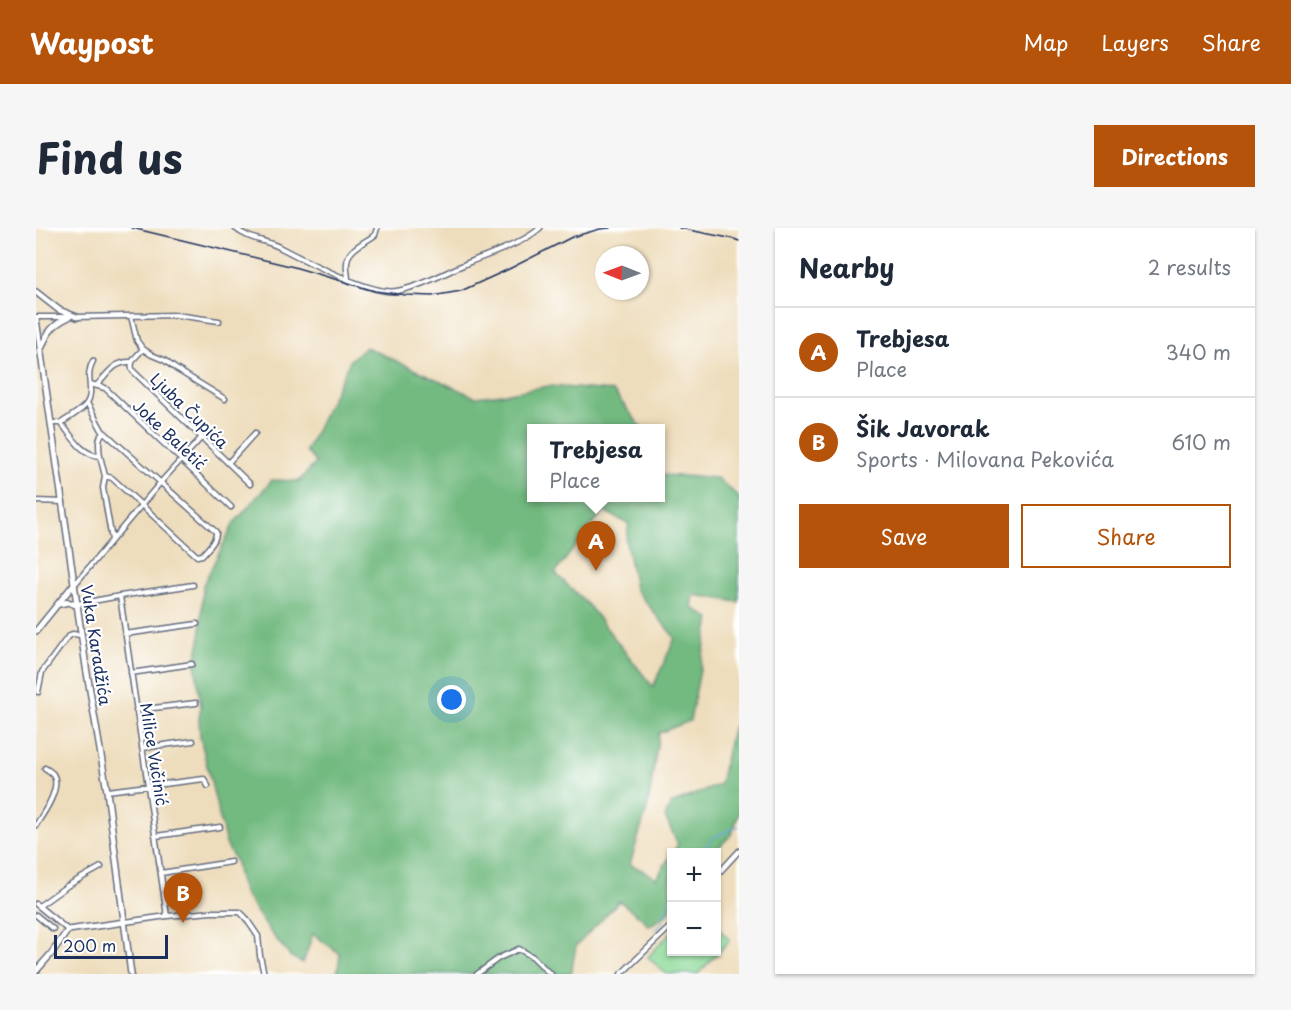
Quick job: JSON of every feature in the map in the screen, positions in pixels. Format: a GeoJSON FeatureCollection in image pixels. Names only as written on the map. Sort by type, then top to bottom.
{"type":"FeatureCollection","features":[{"type":"Feature","properties":{"kind":"street"},"geometry":{"type":"LineString","coordinates":[[236,228],[242,234],[276,246],[348,279],[372,288],[396,291],[422,284],[515,243],[540,228]]}},
{"type":"Feature","properties":{"kind":"street"},"geometry":{"type":"LineString","coordinates":[[348,279],[347,258],[375,234],[377,228]]}},
{"type":"Feature","properties":{"kind":"street"},"geometry":{"type":"LineString","coordinates":[[36,292],[59,310],[77,317]]}},
{"type":"Feature","properties":{"kind":"street"},"geometry":{"type":"LineString","coordinates":[[36,318],[176,315],[219,321]]}},
{"type":"Feature","properties":{"kind":"street"},"geometry":{"type":"LineString","coordinates":[[131,316],[137,341],[143,349],[225,399]]}},
{"type":"Feature","properties":{"kind":"street"},"geometry":{"type":"LineString","coordinates":[[41,349],[53,326],[69,317]]}},
{"type":"Feature","properties":{"kind":"street","name":"Vuka Karadžića"},"geometry":{"type":"LineString","coordinates":[[36,318],[77,605],[107,791],[131,974]]}},
{"type":"Feature","properties":{"kind":"street"},"geometry":{"type":"LineString","coordinates":[[36,336],[41,349]]}},
{"type":"Feature","properties":{"kind":"street","name":"Ljuba Čupića"},"geometry":{"type":"LineString","coordinates":[[143,349],[132,362],[134,371],[250,484]]}},
{"type":"Feature","properties":{"kind":"street"},"geometry":{"type":"LineString","coordinates":[[52,423],[60,423],[87,403],[90,392],[88,373],[93,361]]}},
{"type":"Feature","properties":{"kind":"street"},"geometry":{"type":"LineString","coordinates":[[97,385],[116,365],[132,362]]}},
{"type":"Feature","properties":{"kind":"street","name":"Joke Baletić"},"geometry":{"type":"LineString","coordinates":[[90,384],[105,388],[231,507]]}},
{"type":"Feature","properties":{"kind":"street"},"geometry":{"type":"LineString","coordinates":[[87,403],[104,432],[216,532],[217,536],[202,555],[197,556],[142,504],[112,478],[105,476]]}},
{"type":"Feature","properties":{"kind":"street"},"geometry":{"type":"LineString","coordinates":[[60,423],[70,437],[87,453],[100,456]]}},
{"type":"Feature","properties":{"kind":"street"},"geometry":{"type":"LineString","coordinates":[[104,432],[99,441],[100,456],[105,476],[103,488],[112,540]]}},
{"type":"Feature","properties":{"kind":"street"},"geometry":{"type":"LineString","coordinates":[[228,464],[255,433]]}},
{"type":"Feature","properties":{"kind":"street"},"geometry":{"type":"LineString","coordinates":[[36,631],[142,504],[201,438]]}},
{"type":"Feature","properties":{"kind":"street"},"geometry":{"type":"LineString","coordinates":[[36,501],[63,502]]}},
{"type":"Feature","properties":{"kind":"street"},"geometry":{"type":"LineString","coordinates":[[58,604],[68,602],[77,605],[193,585]]}},
{"type":"Feature","properties":{"kind":"street","name":"Milice Vučinić"},"geometry":{"type":"LineString","coordinates":[[120,596],[167,916]]}},
{"type":"Feature","properties":{"kind":"street"},"geometry":{"type":"LineString","coordinates":[[126,634],[197,624]]}},
{"type":"Feature","properties":{"kind":"street"},"geometry":{"type":"LineString","coordinates":[[38,692],[42,672],[67,638],[72,634],[82,635]]}},
{"type":"Feature","properties":{"kind":"street"},"geometry":{"type":"LineString","coordinates":[[131,673],[192,664]]}},
{"type":"Feature","properties":{"kind":"street"},"geometry":{"type":"LineString","coordinates":[[136,710],[196,703]]}},
{"type":"Feature","properties":{"kind":"street"},"geometry":{"type":"LineString","coordinates":[[142,748],[193,741]]}},
{"type":"Feature","properties":{"kind":"street"},"geometry":{"type":"LineString","coordinates":[[36,825],[47,808],[55,781],[53,775],[45,768]]}},
{"type":"Feature","properties":{"kind":"street"},"geometry":{"type":"LineString","coordinates":[[107,791],[204,779],[208,786]]}},
{"type":"Feature","properties":{"kind":"street"},"geometry":{"type":"LineString","coordinates":[[156,836],[220,827]]}},
{"type":"Feature","properties":{"kind":"street"},"geometry":{"type":"LineString","coordinates":[[721,871],[739,851]]}},
{"type":"Feature","properties":{"kind":"street"},"geometry":{"type":"LineString","coordinates":[[161,873],[231,862]]}},
{"type":"Feature","properties":{"kind":"street"},"geometry":{"type":"LineString","coordinates":[[68,930],[37,905],[101,867]]}},
{"type":"Feature","properties":{"kind":"street"},"geometry":{"type":"LineString","coordinates":[[36,971],[68,930],[167,916],[240,912],[258,936],[264,974]]}},
{"type":"Feature","properties":{"kind":"street"},"geometry":{"type":"LineString","coordinates":[[36,915],[52,929]]}},
{"type":"Feature","properties":{"kind":"street"},"geometry":{"type":"LineString","coordinates":[[621,974],[667,930]]}},
{"type":"Feature","properties":{"kind":"street"},"geometry":{"type":"LineString","coordinates":[[477,974],[499,957],[519,949],[533,957],[551,974]]}},
{"type":"Feature","properties":{"kind":"green space"},"geometry":{"type":"Polygon","coordinates":[[[366,347],[475,397],[549,386],[613,391],[639,424],[527,424],[527,502],[665,502],[665,475],[717,478],[739,497],[739,602],[694,595],[692,607],[710,619],[690,721],[659,733],[648,805],[630,864],[657,878],[667,861],[667,915],[649,926],[619,901],[576,946],[571,974],[337,974],[340,954],[313,934],[303,963],[291,957],[271,933],[245,895],[236,863],[226,844],[200,737],[201,707],[195,661],[200,642],[203,585],[234,523],[272,480],[299,481],[316,463],[306,451],[351,359],[366,347]],[[604,511],[555,573],[589,606],[653,687],[675,638],[635,589],[626,541],[629,524],[604,511]]]}},
{"type":"Feature","properties":{"kind":"green space"},"geometry":{"type":"Polygon","coordinates":[[[739,720],[739,812],[732,834],[718,848],[676,848],[678,844],[665,817],[671,804],[720,784],[732,729],[739,720]]]}},
{"type":"Feature","properties":{"kind":"green space"},"geometry":{"type":"Polygon","coordinates":[[[721,931],[730,940],[721,950],[721,931]]]}},
{"type":"Feature","properties":{"kind":"green space"},"geometry":{"type":"Polygon","coordinates":[[[667,936],[667,956],[715,956],[698,974],[666,974],[648,957],[667,936]]]}},
{"type":"Feature","properties":{"kind":"waterway"},"geometry":{"type":"LineString","coordinates":[[704,848],[714,837],[739,826]]}},
{"type":"Feature","properties":{"kind":"waterway"},"geometry":{"type":"LineString","coordinates":[[655,929],[659,928],[670,902]]}},
{"type":"Feature","properties":{"kind":"railway"},"geometry":{"type":"LineString","coordinates":[[132,228],[294,267],[375,291],[432,296],[461,291],[572,237],[610,228]]}},
{"type":"Feature","properties":{"kind":"railway"},"geometry":{"type":"LineString","coordinates":[[679,228],[739,241]]}},
{"type":"Feature","properties":{"kind":"place","name":"Trebjesa"},"geometry":{"type":"Point","coordinates":[596,571]}},
{"type":"Feature","properties":{"kind":"place","name":"Šik Javorak"},"geometry":{"type":"Point","coordinates":[183,923]}}]}
